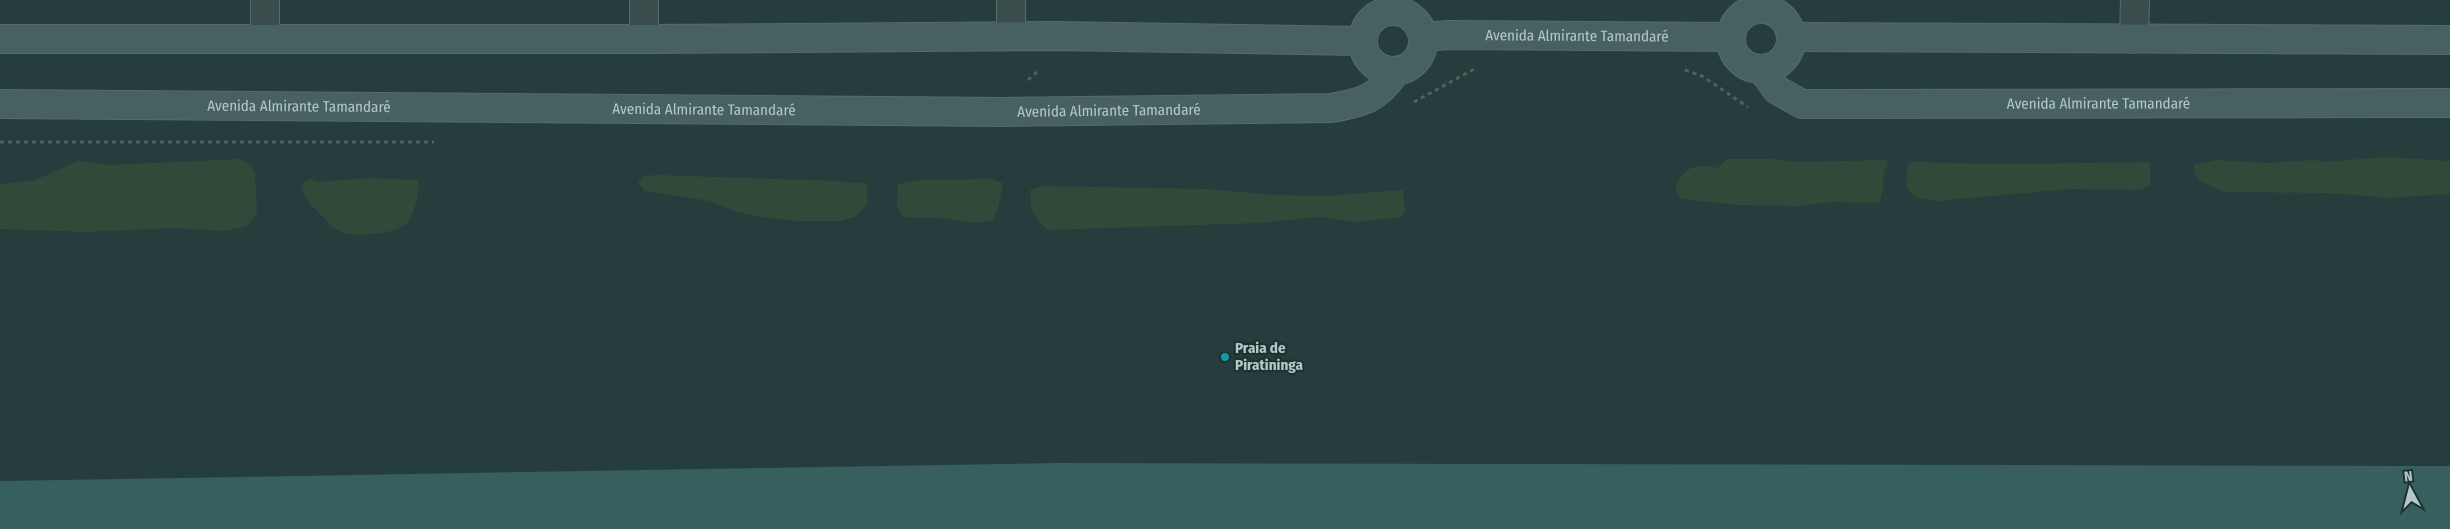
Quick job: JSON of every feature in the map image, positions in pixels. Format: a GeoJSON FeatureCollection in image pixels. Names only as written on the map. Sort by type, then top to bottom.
{"type":"FeatureCollection","features":[{"type":"Feature","properties":{"kind":"street"},"geometry":{"type":"LineString","coordinates":[[265,0],[265,39]]}},
{"type":"Feature","properties":{"kind":"street"},"geometry":{"type":"LineString","coordinates":[[644,0],[644,40]]}},
{"type":"Feature","properties":{"kind":"street"},"geometry":{"type":"LineString","coordinates":[[1011,0],[1011,36]]}},
{"type":"Feature","properties":{"kind":"street"},"geometry":{"type":"LineString","coordinates":[[2134,38],[2135,0]]}},
{"type":"Feature","properties":{"kind":"street"},"geometry":{"type":"LineString","coordinates":[[1393,5],[1416,22],[1423,37],[1419,57],[1413,64],[1395,72],[1376,67],[1369,60],[1362,41],[1368,24],[1393,5]]}},
{"type":"Feature","properties":{"kind":"street"},"geometry":{"type":"LineString","coordinates":[[1761,5],[1779,15],[1786,22],[1791,37],[1789,50],[1785,58],[1778,64],[1762,70],[1752,68],[1739,60],[1731,47],[1730,37],[1737,20],[1761,5]]}},
{"type":"Feature","properties":{"kind":"street","name":"Avenida Almirante Tamandaré"},"geometry":{"type":"LineString","coordinates":[[1423,37],[1449,35],[1730,37]]}},
{"type":"Feature","properties":{"kind":"street"},"geometry":{"type":"LineString","coordinates":[[0,39],[644,40],[1011,36],[1362,41]]}},
{"type":"Feature","properties":{"kind":"street"},"geometry":{"type":"LineString","coordinates":[[1791,37],[2450,40]]}},
{"type":"Feature","properties":{"kind":"street","name":"Avenida Almirante Tamandaré"},"geometry":{"type":"LineString","coordinates":[[1762,70],[1777,90],[1802,104],[2450,103]]}},
{"type":"Feature","properties":{"kind":"street","name":"Avenida Almirante Tamandaré"},"geometry":{"type":"LineString","coordinates":[[0,104],[1003,112],[1331,108],[1362,102],[1385,86],[1395,72]]}},
{"type":"Feature","properties":{"kind":"green space"},"geometry":{"type":"Polygon","coordinates":[[[2386,157],[2450,161],[2450,194],[2390,198],[2324,193],[2224,192],[2199,181],[2194,173],[2194,165],[2216,160],[2267,163],[2315,160],[2322,162],[2386,157]]]}},
{"type":"Feature","properties":{"kind":"green space"},"geometry":{"type":"Polygon","coordinates":[[[240,159],[251,165],[255,174],[257,213],[247,226],[225,231],[175,228],[86,232],[0,229],[0,184],[35,180],[78,161],[110,165],[240,159]]]}},
{"type":"Feature","properties":{"kind":"green space"},"geometry":{"type":"Polygon","coordinates":[[[1727,159],[1771,159],[1795,162],[1886,160],[1889,166],[1884,170],[1883,191],[1879,203],[1831,202],[1800,206],[1738,205],[1681,199],[1675,188],[1682,175],[1697,166],[1718,168],[1727,159]]]}},
{"type":"Feature","properties":{"kind":"green space"},"geometry":{"type":"Polygon","coordinates":[[[1916,161],[2023,164],[2150,162],[2150,185],[2140,190],[2070,189],[1937,201],[1920,198],[1910,193],[1906,182],[1908,164],[1916,161]]]}},
{"type":"Feature","properties":{"kind":"green space"},"geometry":{"type":"Polygon","coordinates":[[[643,176],[837,181],[867,184],[867,205],[855,217],[840,221],[798,221],[759,217],[734,211],[710,201],[644,191],[638,182],[643,176]]]}},
{"type":"Feature","properties":{"kind":"green space"},"geometry":{"type":"Polygon","coordinates":[[[367,178],[418,180],[416,204],[411,217],[404,226],[392,231],[375,234],[357,235],[340,232],[309,203],[303,193],[301,184],[309,179],[319,182],[367,178]]]}},
{"type":"Feature","properties":{"kind":"green space"},"geometry":{"type":"Polygon","coordinates":[[[988,178],[1003,183],[994,219],[973,222],[939,218],[903,217],[897,206],[898,184],[920,180],[988,178]]]}},
{"type":"Feature","properties":{"kind":"green space"},"geometry":{"type":"Polygon","coordinates":[[[1042,186],[1208,189],[1275,195],[1324,196],[1403,190],[1405,211],[1402,217],[1356,222],[1320,217],[1258,223],[1048,230],[1033,213],[1031,203],[1030,190],[1042,186]]]}},
{"type":"Feature","properties":{"kind":"water"},"geometry":{"type":"Polygon","coordinates":[[[1058,463],[2450,466],[2450,529],[0,529],[0,481],[1058,463]]]}},
{"type":"Feature","properties":{"kind":"place","name":"Praia de Piratininga"},"geometry":{"type":"Point","coordinates":[1225,357]}}]}
